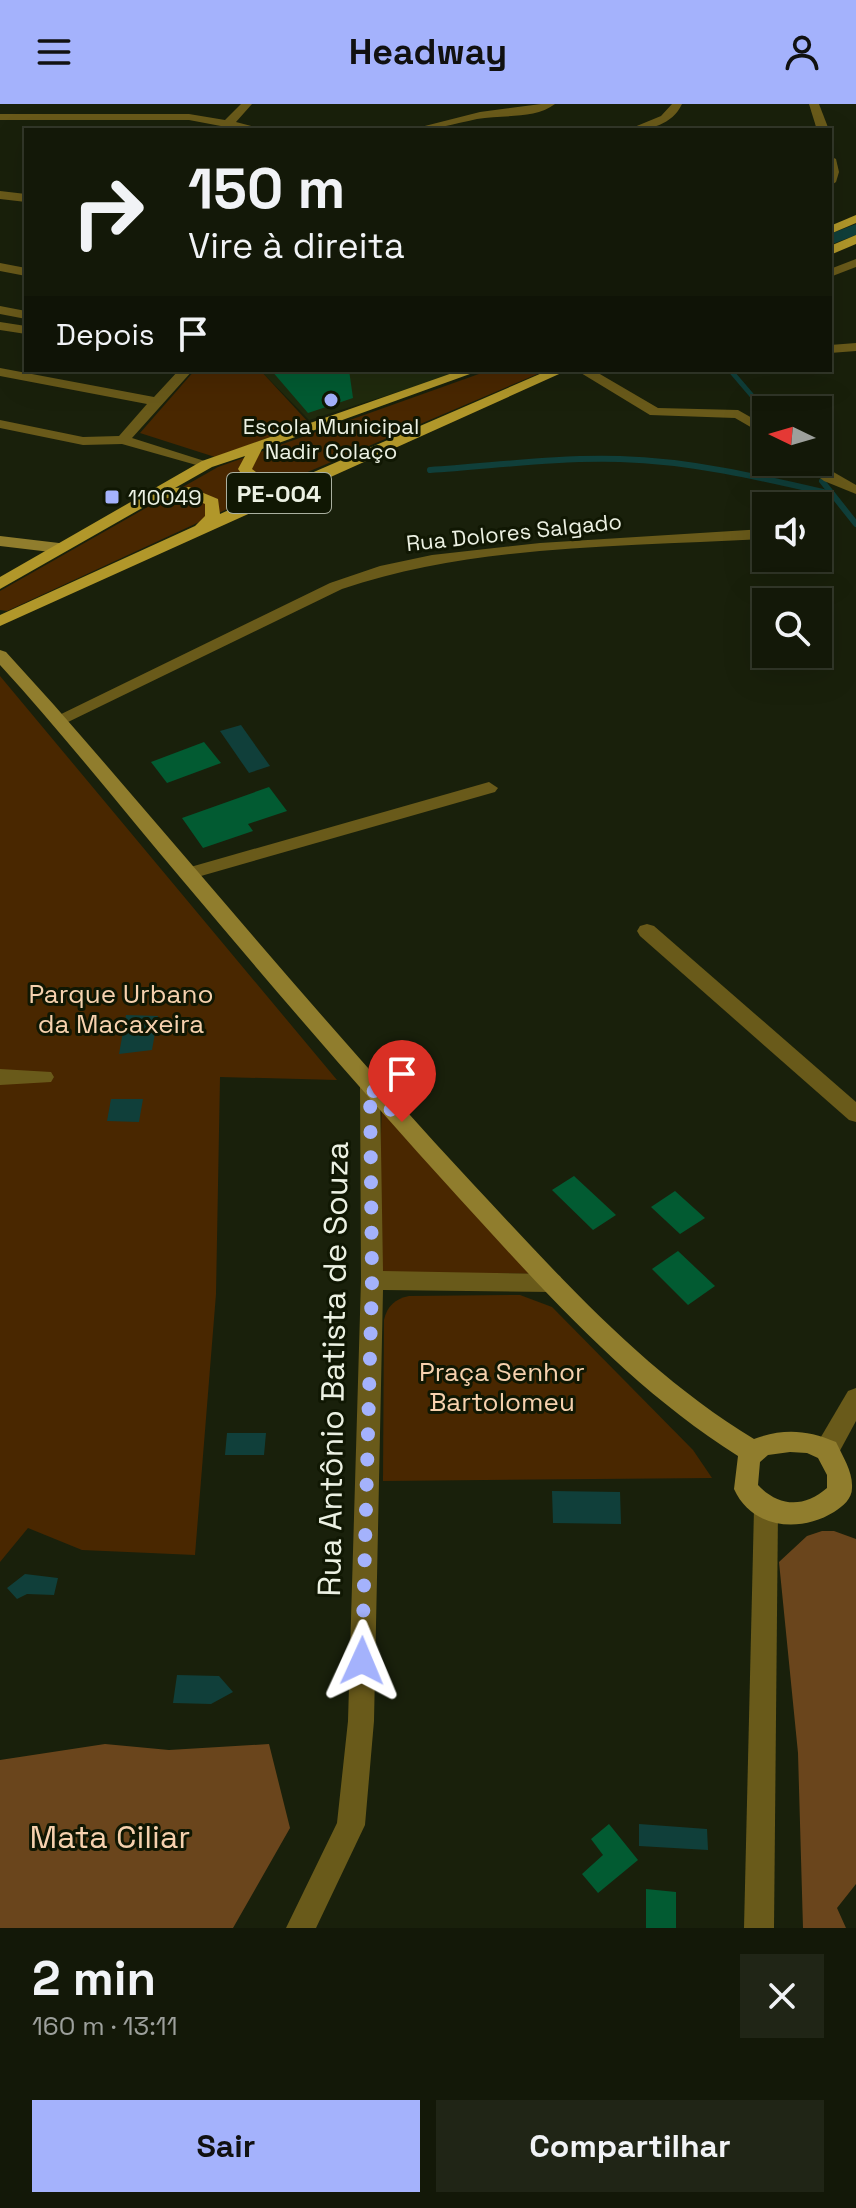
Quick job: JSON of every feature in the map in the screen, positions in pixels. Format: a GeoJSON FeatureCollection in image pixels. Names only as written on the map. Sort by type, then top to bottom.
{"type":"FeatureCollection","features":[{"type":"Feature","properties":{"kind":"main road"},"geometry":{"type":"LineString","coordinates":[[832,229],[856,219]]}},
{"type":"Feature","properties":{"kind":"main road"},"geometry":{"type":"LineString","coordinates":[[832,250],[856,239]]}},
{"type":"Feature","properties":{"kind":"main road","name":"PE-004"},"geometry":{"type":"LineString","coordinates":[[3,578],[207,464],[468,372]]}},
{"type":"Feature","properties":{"kind":"main road","name":"PE-004"},"geometry":{"type":"LineString","coordinates":[[0,621],[295,485],[556,372]]}},
{"type":"Feature","properties":{"kind":"main road"},"geometry":{"type":"LineString","coordinates":[[257,446],[245,469],[249,477],[259,482],[295,485]]}},
{"type":"Feature","properties":{"kind":"main road"},"geometry":{"type":"LineString","coordinates":[[148,498],[189,491],[213,502],[212,517],[196,533]]}},
{"type":"Feature","properties":{"kind":"street"},"geometry":{"type":"LineString","coordinates":[[168,116],[173,104]]}},
{"type":"Feature","properties":{"kind":"street"},"geometry":{"type":"LineString","coordinates":[[228,124],[247,104]]}},
{"type":"Feature","properties":{"kind":"street"},"geometry":{"type":"LineString","coordinates":[[424,128],[480,115],[536,110],[550,104]]}},
{"type":"Feature","properties":{"kind":"street"},"geometry":{"type":"LineString","coordinates":[[640,128],[674,112],[677,104]]}},
{"type":"Feature","properties":{"kind":"street"},"geometry":{"type":"LineString","coordinates":[[814,104],[822,128]]}},
{"type":"Feature","properties":{"kind":"street"},"geometry":{"type":"LineString","coordinates":[[0,117],[168,116],[250,128]]}},
{"type":"Feature","properties":{"kind":"street"},"geometry":{"type":"LineString","coordinates":[[653,124],[666,128]]}},
{"type":"Feature","properties":{"kind":"street"},"geometry":{"type":"LineString","coordinates":[[0,195],[24,198]]}},
{"type":"Feature","properties":{"kind":"street"},"geometry":{"type":"LineString","coordinates":[[832,272],[856,263]]}},
{"type":"Feature","properties":{"kind":"street"},"geometry":{"type":"LineString","coordinates":[[0,267],[24,272]]}},
{"type":"Feature","properties":{"kind":"street"},"geometry":{"type":"LineString","coordinates":[[0,310],[24,315]]}},
{"type":"Feature","properties":{"kind":"street"},"geometry":{"type":"LineString","coordinates":[[0,326],[24,330]]}},
{"type":"Feature","properties":{"kind":"street"},"geometry":{"type":"LineString","coordinates":[[832,349],[856,347]]}},
{"type":"Feature","properties":{"kind":"street"},"geometry":{"type":"LineString","coordinates":[[0,372],[157,402]]}},
{"type":"Feature","properties":{"kind":"street"},"geometry":{"type":"LineString","coordinates":[[123,440],[184,372]]}},
{"type":"Feature","properties":{"kind":"street"},"geometry":{"type":"LineString","coordinates":[[586,372],[655,412],[725,412],[752,421]]}},
{"type":"Feature","properties":{"kind":"street"},"geometry":{"type":"LineString","coordinates":[[0,424],[83,441],[123,440],[207,464]]}},
{"type":"Feature","properties":{"kind":"street"},"geometry":{"type":"LineString","coordinates":[[826,476],[856,490]]}},
{"type":"Feature","properties":{"kind":"street","name":"Rua Dolores Salgado"},"geometry":{"type":"LineString","coordinates":[[60,719],[336,586],[386,569],[432,560],[540,548],[752,535]]}},
{"type":"Feature","properties":{"kind":"street"},"geometry":{"type":"LineString","coordinates":[[0,541],[59,548]]}},
{"type":"Feature","properties":{"kind":"street"},"geometry":{"type":"LineString","coordinates":[[0,655],[60,719],[187,874],[370,1087],[552,1283],[709,1427],[752,1451]]}},
{"type":"Feature","properties":{"kind":"street"},"geometry":{"type":"LineString","coordinates":[[187,874],[489,788]]}},
{"type":"Feature","properties":{"kind":"street"},"geometry":{"type":"LineString","coordinates":[[647,931],[856,1114]]}},
{"type":"Feature","properties":{"kind":"street"},"geometry":{"type":"LineString","coordinates":[[0,1077],[44,1077]]}},
{"type":"Feature","properties":{"kind":"street","name":"Rua Antônio Batista de Souza"},"geometry":{"type":"LineString","coordinates":[[301,1928],[351,1825],[361,1721],[372,1280],[370,1087]]}},
{"type":"Feature","properties":{"kind":"street"},"geometry":{"type":"LineString","coordinates":[[372,1280],[552,1283]]}},
{"type":"Feature","properties":{"kind":"street"},"geometry":{"type":"LineString","coordinates":[[827,1450],[856,1398]]}},
{"type":"Feature","properties":{"kind":"street"},"geometry":{"type":"LineString","coordinates":[[790,1441],[809,1442],[827,1450],[848,1496],[791,1515],[766,1509],[746,1489],[745,1464],[752,1451],[771,1443],[790,1441]]}},
{"type":"Feature","properties":{"kind":"street"},"geometry":{"type":"LineString","coordinates":[[759,1928],[766,1509]]}},
{"type":"Feature","properties":{"kind":"shaded area","name":"Escola Municipal Nadir Colaço"},"geometry":{"type":"Polygon","coordinates":[[[262,372],[462,372],[309,420],[262,372]]]}},
{"type":"Feature","properties":{"kind":"green space"},"geometry":{"type":"Polygon","coordinates":[[[193,372],[262,372],[309,423],[215,457],[140,433],[193,372]]]}},
{"type":"Feature","properties":{"kind":"green space"},"geometry":{"type":"Polygon","coordinates":[[[484,372],[542,372],[303,474],[7,611],[0,610],[0,591],[218,467],[484,372]]]}},
{"type":"Feature","properties":{"kind":"green space","name":"Parque Urbano da Macaxeira"},"geometry":{"type":"Polygon","coordinates":[[[0,676],[337,1080],[220,1077],[216,1294],[195,1555],[82,1550],[28,1528],[0,1562],[0,676]]]}},
{"type":"Feature","properties":{"kind":"green space"},"geometry":{"type":"Polygon","coordinates":[[[382,1099],[544,1274],[377,1272],[382,1099]]]}},
{"type":"Feature","properties":{"kind":"green space","name":"Praça Senhor Bartolomeu"},"geometry":{"type":"Polygon","coordinates":[[[520,1295],[552,1307],[693,1450],[712,1478],[383,1481],[384,1320],[390,1307],[409,1296],[520,1295]]]}},
{"type":"Feature","properties":{"kind":"green space"},"geometry":{"type":"Polygon","coordinates":[[[834,1531],[856,1539],[856,1884],[837,1908],[846,1928],[803,1928],[798,1753],[779,1562],[807,1536],[834,1531]]]}},
{"type":"Feature","properties":{"kind":"green space","name":"Mata Ciliar"},"geometry":{"type":"Polygon","coordinates":[[[105,1744],[169,1750],[269,1744],[290,1828],[233,1928],[0,1928],[0,1760],[105,1744]]]}},
{"type":"Feature","properties":{"kind":"water"},"geometry":{"type":"Polygon","coordinates":[[[241,725],[270,766],[249,773],[220,731],[241,725]]]}},
{"type":"Feature","properties":{"kind":"water"},"geometry":{"type":"Polygon","coordinates":[[[126,1015],[158,1016],[152,1050],[119,1054],[126,1015]]]}},
{"type":"Feature","properties":{"kind":"water"},"geometry":{"type":"Polygon","coordinates":[[[111,1099],[143,1099],[139,1122],[107,1121],[111,1099]]]}},
{"type":"Feature","properties":{"kind":"water"},"geometry":{"type":"Polygon","coordinates":[[[227,1433],[266,1433],[264,1455],[225,1455],[227,1433]]]}},
{"type":"Feature","properties":{"kind":"water"},"geometry":{"type":"Polygon","coordinates":[[[552,1491],[620,1492],[621,1524],[553,1523],[552,1491]]]}},
{"type":"Feature","properties":{"kind":"water"},"geometry":{"type":"Polygon","coordinates":[[[25,1574],[58,1578],[54,1595],[27,1594],[17,1599],[7,1588],[25,1574]]]}},
{"type":"Feature","properties":{"kind":"water"},"geometry":{"type":"Polygon","coordinates":[[[177,1675],[219,1676],[233,1692],[211,1704],[173,1703],[177,1675]]]}},
{"type":"Feature","properties":{"kind":"water"},"geometry":{"type":"Polygon","coordinates":[[[639,1824],[707,1829],[708,1850],[639,1846],[639,1824]]]}},
{"type":"Feature","properties":{"kind":"building"},"geometry":{"type":"Polygon","coordinates":[[[273,372],[349,372],[353,398],[308,413],[273,372]]]}},
{"type":"Feature","properties":{"kind":"building"},"geometry":{"type":"Polygon","coordinates":[[[204,742],[221,763],[167,783],[151,762],[204,742]]]}},
{"type":"Feature","properties":{"kind":"building"},"geometry":{"type":"Polygon","coordinates":[[[269,787],[287,811],[248,824],[253,831],[203,848],[182,818],[269,787]]]}},
{"type":"Feature","properties":{"kind":"building"},"geometry":{"type":"Polygon","coordinates":[[[574,1176],[616,1215],[593,1230],[552,1190],[574,1176]]]}},
{"type":"Feature","properties":{"kind":"building"},"geometry":{"type":"Polygon","coordinates":[[[675,1191],[705,1218],[680,1234],[651,1207],[675,1191]]]}},
{"type":"Feature","properties":{"kind":"building"},"geometry":{"type":"Polygon","coordinates":[[[678,1251],[715,1286],[688,1305],[652,1269],[678,1251]]]}},
{"type":"Feature","properties":{"kind":"building"},"geometry":{"type":"Polygon","coordinates":[[[609,1824],[638,1860],[598,1893],[582,1874],[603,1855],[591,1839],[609,1824]]]}},
{"type":"Feature","properties":{"kind":"building"},"geometry":{"type":"Polygon","coordinates":[[[646,1889],[676,1892],[676,1928],[646,1928],[646,1889]]]}},
{"type":"Feature","properties":{"kind":"waterway"},"geometry":{"type":"LineString","coordinates":[[832,239],[856,229]]}},
{"type":"Feature","properties":{"kind":"waterway"},"geometry":{"type":"LineString","coordinates":[[732,372],[752,396]]}},
{"type":"Feature","properties":{"kind":"waterway"},"geometry":{"type":"LineString","coordinates":[[430,470],[573,459],[647,460],[727,471],[823,492]]}},
{"type":"Feature","properties":{"kind":"waterway"},"geometry":{"type":"LineString","coordinates":[[822,481],[856,524]]}},
{"type":"Feature","properties":{"kind":"place","name":"Escola Municipal Nadir Colaço"},"geometry":{"type":"Point","coordinates":[331,400]}},
{"type":"Feature","properties":{"kind":"place","name":"110049"},"geometry":{"type":"Point","coordinates":[112,497]}},
{"type":"Feature","properties":{"kind":"route"},"geometry":{"type":"LineString","coordinates":[[362,1661],[372,1280],[370,1087],[402,1122]]}}]}
